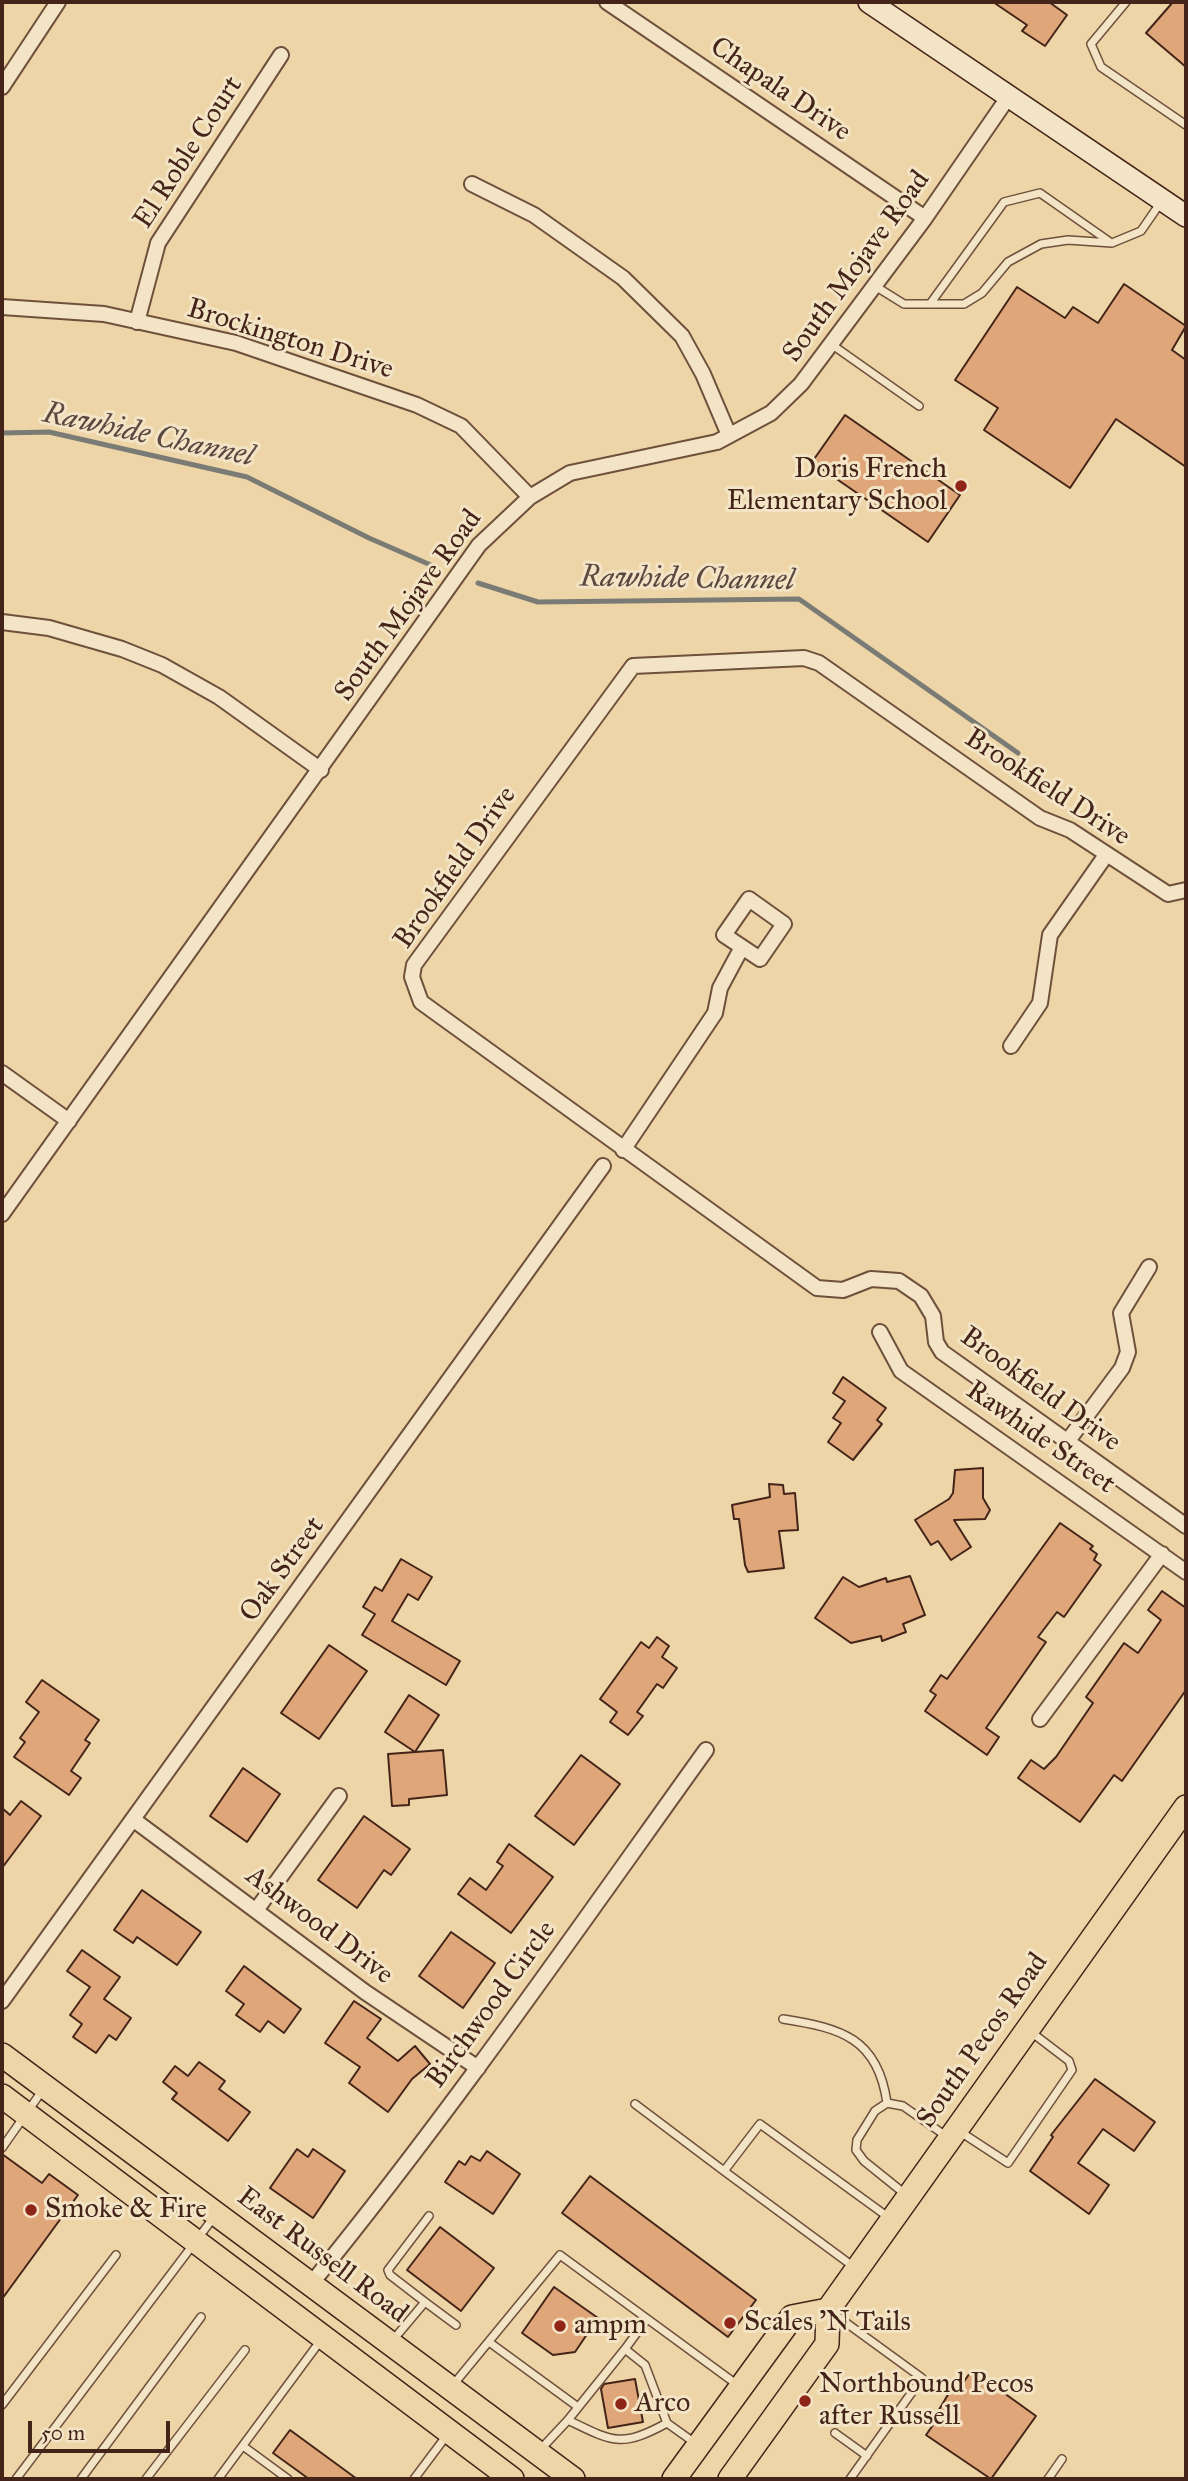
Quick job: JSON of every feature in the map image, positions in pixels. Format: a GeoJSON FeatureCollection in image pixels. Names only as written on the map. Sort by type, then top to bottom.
{"type":"FeatureCollection","features":[{"type":"Feature","properties":{"kind":"main road"},"geometry":{"type":"LineString","coordinates":[[869,2],[1186,216]]}},
{"type":"Feature","properties":{"kind":"main road","name":"South Pecos Road"},"geometry":{"type":"LineString","coordinates":[[828,2310],[1186,1807]]}},
{"type":"Feature","properties":{"kind":"main road","name":"East Russell Road"},"geometry":{"type":"LineString","coordinates":[[2,2055],[573,2479]]}},
{"type":"Feature","properties":{"kind":"main road"},"geometry":{"type":"LineString","coordinates":[[2,2095],[512,2479]]}},
{"type":"Feature","properties":{"kind":"main road"},"geometry":{"type":"LineString","coordinates":[[674,2479],[792,2317],[828,2310],[827,2344],[730,2479]]}},
{"type":"Feature","properties":{"kind":"street"},"geometry":{"type":"LineString","coordinates":[[2,87],[58,2]]}},
{"type":"Feature","properties":{"kind":"street","name":"Chapala Drive"},"geometry":{"type":"LineString","coordinates":[[607,2],[925,218]]}},
{"type":"Feature","properties":{"kind":"street","name":"El Roble Court"},"geometry":{"type":"LineString","coordinates":[[137,322],[158,243],[281,55]]}},
{"type":"Feature","properties":{"kind":"street","name":"South Mojave Road"},"geometry":{"type":"LineString","coordinates":[[2,1214],[480,545],[530,497],[570,472],[717,442],[771,413],[801,384],[875,286],[1009,96]]}},
{"type":"Feature","properties":{"kind":"street"},"geometry":{"type":"LineString","coordinates":[[472,184],[534,215],[623,278],[681,337],[703,374],[729,435]]}},
{"type":"Feature","properties":{"kind":"street","name":"Brockington Drive"},"geometry":{"type":"LineString","coordinates":[[2,307],[104,314],[236,343],[417,405],[461,426],[530,497]]}},
{"type":"Feature","properties":{"kind":"street"},"geometry":{"type":"LineString","coordinates":[[2,622],[49,628],[122,649],[162,665],[219,697],[321,770]]}},
{"type":"Feature","properties":{"kind":"street","name":"Brookfield Drive"},"geometry":{"type":"LineString","coordinates":[[1186,890],[1168,894],[1070,830],[1040,818],[819,663],[804,658],[634,666],[414,965],[412,977],[421,1002],[817,1288],[843,1290],[871,1279],[899,1282],[921,1296],[933,1316],[936,1342],[942,1352],[1186,1526]]}},
{"type":"Feature","properties":{"kind":"street"},"geometry":{"type":"LineString","coordinates":[[1011,1046],[1040,1003],[1050,935],[1106,855]]}},
{"type":"Feature","properties":{"kind":"street"},"geometry":{"type":"LineString","coordinates":[[623,1150],[715,1013],[720,988],[742,947]]}},
{"type":"Feature","properties":{"kind":"street"},"geometry":{"type":"LineString","coordinates":[[2,1073],[69,1121]]}},
{"type":"Feature","properties":{"kind":"street","name":"Oak Street"},"geometry":{"type":"LineString","coordinates":[[2,2001],[603,1166]]}},
{"type":"Feature","properties":{"kind":"street"},"geometry":{"type":"LineString","coordinates":[[1068,1443],[1122,1368],[1128,1352],[1121,1313],[1149,1267]]}},
{"type":"Feature","properties":{"kind":"street","name":"Rawhide Street"},"geometry":{"type":"LineString","coordinates":[[880,1332],[901,1371],[1186,1572]]}},
{"type":"Feature","properties":{"kind":"street"},"geometry":{"type":"LineString","coordinates":[[1040,1719],[1162,1555]]}},
{"type":"Feature","properties":{"kind":"street","name":"Birchwood Circle"},"geometry":{"type":"LineString","coordinates":[[311,2284],[379,2201],[478,2068],[706,1750]]}},
{"type":"Feature","properties":{"kind":"street"},"geometry":{"type":"LineString","coordinates":[[257,1909],[339,1796]]}},
{"type":"Feature","properties":{"kind":"street","name":"Ashwood Drive"},"geometry":{"type":"LineString","coordinates":[[134,1820],[365,1992],[478,2068]]}},
{"type":"Feature","properties":{"kind":"lane"},"geometry":{"type":"LineString","coordinates":[[1126,2],[1091,44],[1101,67],[1186,125]]}},
{"type":"Feature","properties":{"kind":"lane"},"geometry":{"type":"LineString","coordinates":[[930,304],[1004,202],[1040,193],[1112,243]]}},
{"type":"Feature","properties":{"kind":"lane"},"geometry":{"type":"LineString","coordinates":[[875,286],[904,304],[964,304],[982,293],[1008,262],[1041,244],[1068,240],[1112,243],[1141,231],[1163,200]]}},
{"type":"Feature","properties":{"kind":"lane"},"geometry":{"type":"LineString","coordinates":[[831,344],[919,406]]}},
{"type":"Feature","properties":{"kind":"lane"},"geometry":{"type":"LineString","coordinates":[[783,2019],[825,2026],[858,2043],[877,2061],[884,2078],[887,2103]]}},
{"type":"Feature","properties":{"kind":"lane"},"geometry":{"type":"LineString","coordinates":[[909,2196],[864,2161],[856,2150],[857,2140],[875,2111],[887,2103],[903,2106],[1008,2163],[1072,2070],[1069,2061],[1028,2029]]}},
{"type":"Feature","properties":{"kind":"lane"},"geometry":{"type":"LineString","coordinates":[[2,2148],[45,2087]]}},
{"type":"Feature","properties":{"kind":"lane"},"geometry":{"type":"LineString","coordinates":[[635,2104],[856,2269]]}},
{"type":"Feature","properties":{"kind":"lane"},"geometry":{"type":"LineString","coordinates":[[724,2171],[760,2123],[892,2220]]}},
{"type":"Feature","properties":{"kind":"lane"},"geometry":{"type":"LineString","coordinates":[[16,2479],[216,2214]]}},
{"type":"Feature","properties":{"kind":"lane"},"geometry":{"type":"LineString","coordinates":[[429,2216],[388,2270],[390,2275],[456,2325]]}},
{"type":"Feature","properties":{"kind":"lane"},"geometry":{"type":"LineString","coordinates":[[2,2406],[116,2255]]}},
{"type":"Feature","properties":{"kind":"lane"},"geometry":{"type":"LineString","coordinates":[[451,2388],[559,2255],[741,2387]]}},
{"type":"Feature","properties":{"kind":"lane"},"geometry":{"type":"LineString","coordinates":[[390,2343],[425,2302]]}},
{"type":"Feature","properties":{"kind":"lane"},"geometry":{"type":"LineString","coordinates":[[828,2310],[922,2378],[850,2479]]}},
{"type":"Feature","properties":{"kind":"lane"},"geometry":{"type":"LineString","coordinates":[[81,2479],[201,2317]]}},
{"type":"Feature","properties":{"kind":"lane"},"geometry":{"type":"LineString","coordinates":[[537,2453],[568,2420],[647,2319]]}},
{"type":"Feature","properties":{"kind":"lane"},"geometry":{"type":"LineString","coordinates":[[218,2479],[324,2337]]}},
{"type":"Feature","properties":{"kind":"lane"},"geometry":{"type":"LineString","coordinates":[[489,2342],[578,2407]]}},
{"type":"Feature","properties":{"kind":"lane"},"geometry":{"type":"LineString","coordinates":[[625,2349],[645,2365],[667,2423],[699,2445]]}},
{"type":"Feature","properties":{"kind":"lane"},"geometry":{"type":"LineString","coordinates":[[146,2479],[245,2350]]}},
{"type":"Feature","properties":{"kind":"lane"},"geometry":{"type":"LineString","coordinates":[[568,2420],[610,2441],[640,2437],[667,2423]]}},
{"type":"Feature","properties":{"kind":"lane"},"geometry":{"type":"LineString","coordinates":[[414,2479],[449,2432]]}},
{"type":"Feature","properties":{"kind":"lane"},"geometry":{"type":"LineString","coordinates":[[835,2433],[867,2456]]}},
{"type":"Feature","properties":{"kind":"lane"},"geometry":{"type":"LineString","coordinates":[[243,2446],[288,2479]]}},
{"type":"Feature","properties":{"kind":"lane"},"geometry":{"type":"LineString","coordinates":[[1048,2479],[1062,2459]]}},
{"type":"Feature","properties":{"kind":"building"},"geometry":{"type":"Polygon","coordinates":[[[993,2],[1049,2],[1067,15],[1045,46],[1022,31],[1027,25],[993,2]]]}},
{"type":"Feature","properties":{"kind":"building"},"geometry":{"type":"Polygon","coordinates":[[[1173,2],[1186,2],[1186,67],[1146,33],[1173,2]]]}},
{"type":"Feature","properties":{"kind":"building"},"geometry":{"type":"Polygon","coordinates":[[[1124,284],[1186,326],[1172,350],[1186,360],[1186,467],[1116,419],[1070,488],[984,430],[998,408],[955,380],[1017,287],[1065,318],[1073,307],[1098,323],[1124,284]]]}},
{"type":"Feature","properties":{"kind":"building"},"geometry":{"type":"Polygon","coordinates":[[[845,415],[960,495],[928,542],[812,462],[845,415]]]}},
{"type":"Feature","properties":{"kind":"building"},"geometry":{"type":"Polygon","coordinates":[[[843,1377],[886,1408],[877,1420],[882,1424],[853,1460],[828,1442],[841,1423],[833,1418],[845,1401],[833,1393],[843,1377]]]}},
{"type":"Feature","properties":{"kind":"building"},"geometry":{"type":"Polygon","coordinates":[[[983,1468],[983,1498],[990,1510],[985,1519],[954,1520],[971,1547],[951,1560],[938,1541],[931,1545],[915,1520],[949,1499],[953,1493],[955,1470],[983,1468]]]}},
{"type":"Feature","properties":{"kind":"building"},"geometry":{"type":"Polygon","coordinates":[[[769,1484],[783,1485],[784,1494],[795,1493],[798,1530],[779,1531],[784,1568],[748,1572],[739,1519],[734,1519],[732,1505],[770,1497],[769,1484]]]}},
{"type":"Feature","properties":{"kind":"building"},"geometry":{"type":"Polygon","coordinates":[[[1060,1523],[1093,1546],[1090,1549],[1097,1554],[1094,1560],[1101,1565],[1064,1617],[1057,1612],[1038,1637],[1046,1642],[986,1728],[999,1737],[987,1755],[925,1711],[936,1695],[930,1691],[941,1675],[947,1679],[1060,1523]]]}},
{"type":"Feature","properties":{"kind":"building"},"geometry":{"type":"Polygon","coordinates":[[[401,1559],[432,1577],[418,1600],[408,1594],[392,1621],[460,1661],[446,1685],[362,1635],[375,1614],[363,1607],[375,1587],[382,1591],[401,1559]]]}},
{"type":"Feature","properties":{"kind":"building"},"geometry":{"type":"Polygon","coordinates":[[[910,1576],[925,1615],[903,1624],[906,1632],[882,1641],[881,1636],[851,1643],[815,1618],[843,1577],[859,1587],[886,1578],[887,1582],[910,1576]]]}},
{"type":"Feature","properties":{"kind":"building"},"geometry":{"type":"Polygon","coordinates":[[[1162,1591],[1186,1608],[1186,1690],[1122,1781],[1114,1775],[1080,1822],[1018,1778],[1031,1760],[1044,1769],[1056,1757],[1093,1703],[1086,1697],[1124,1643],[1138,1653],[1161,1620],[1148,1610],[1162,1591]]]}},
{"type":"Feature","properties":{"kind":"building"},"geometry":{"type":"Polygon","coordinates":[[[657,1637],[669,1646],[662,1657],[677,1668],[663,1688],[657,1684],[637,1712],[643,1716],[628,1735],[610,1722],[617,1712],[600,1699],[641,1642],[649,1648],[657,1637]]]}},
{"type":"Feature","properties":{"kind":"building"},"geometry":{"type":"Polygon","coordinates":[[[329,1645],[367,1671],[319,1739],[281,1713],[329,1645]]]}},
{"type":"Feature","properties":{"kind":"building"},"geometry":{"type":"Polygon","coordinates":[[[42,1680],[99,1720],[85,1740],[90,1743],[71,1771],[81,1778],[69,1795],[14,1757],[25,1742],[20,1738],[39,1712],[26,1702],[42,1680]]]}},
{"type":"Feature","properties":{"kind":"building"},"geometry":{"type":"Polygon","coordinates":[[[409,1695],[439,1715],[415,1752],[385,1732],[409,1695]]]}},
{"type":"Feature","properties":{"kind":"building"},"geometry":{"type":"Polygon","coordinates":[[[443,1750],[447,1795],[409,1799],[409,1805],[392,1806],[388,1754],[443,1750]]]}},
{"type":"Feature","properties":{"kind":"building"},"geometry":{"type":"Polygon","coordinates":[[[581,1755],[620,1784],[574,1845],[535,1816],[581,1755]]]}},
{"type":"Feature","properties":{"kind":"building"},"geometry":{"type":"Polygon","coordinates":[[[243,1768],[280,1794],[247,1842],[210,1816],[243,1768]]]}},
{"type":"Feature","properties":{"kind":"building"},"geometry":{"type":"Polygon","coordinates":[[[21,1801],[41,1816],[2,1868],[2,1808],[10,1815],[21,1801]]]}},
{"type":"Feature","properties":{"kind":"building"},"geometry":{"type":"Polygon","coordinates":[[[364,1816],[410,1849],[391,1875],[384,1870],[357,1908],[318,1880],[364,1816]]]}},
{"type":"Feature","properties":{"kind":"building"},"geometry":{"type":"Polygon","coordinates":[[[509,1844],[553,1877],[511,1933],[458,1894],[470,1878],[486,1890],[503,1866],[497,1862],[509,1844]]]}},
{"type":"Feature","properties":{"kind":"building"},"geometry":{"type":"Polygon","coordinates":[[[142,1890],[201,1932],[177,1965],[137,1937],[133,1943],[114,1930],[142,1890]]]}},
{"type":"Feature","properties":{"kind":"building"},"geometry":{"type":"Polygon","coordinates":[[[451,1932],[495,1963],[463,2008],[419,1976],[451,1932]]]}},
{"type":"Feature","properties":{"kind":"building"},"geometry":{"type":"Polygon","coordinates":[[[82,1950],[120,1977],[104,1999],[131,2018],[116,2040],[109,2035],[96,2053],[73,2037],[82,2024],[70,2015],[90,1987],[67,1971],[82,1950]]]}},
{"type":"Feature","properties":{"kind":"building"},"geometry":{"type":"Polygon","coordinates":[[[244,1966],[301,2009],[284,2033],[268,2021],[260,2032],[236,2015],[244,2004],[226,1991],[244,1966]]]}},
{"type":"Feature","properties":{"kind":"building"},"geometry":{"type":"Polygon","coordinates":[[[354,2001],[381,2019],[367,2038],[398,2061],[415,2046],[430,2064],[412,2079],[388,2112],[349,2083],[360,2067],[325,2043],[354,2001]]]}},
{"type":"Feature","properties":{"kind":"building"},"geometry":{"type":"Polygon","coordinates":[[[199,2062],[225,2081],[219,2089],[250,2112],[228,2141],[172,2099],[177,2093],[163,2082],[175,2066],[188,2076],[199,2062]]]}},
{"type":"Feature","properties":{"kind":"building"},"geometry":{"type":"Polygon","coordinates":[[[1095,2079],[1155,2122],[1134,2151],[1103,2129],[1078,2163],[1109,2185],[1089,2214],[1030,2171],[1053,2137],[1051,2135],[1095,2079]]]}},
{"type":"Feature","properties":{"kind":"building"},"geometry":{"type":"Polygon","coordinates":[[[297,2149],[308,2157],[313,2149],[345,2171],[313,2218],[270,2188],[297,2149]]]}},
{"type":"Feature","properties":{"kind":"building"},"geometry":{"type":"Polygon","coordinates":[[[487,2151],[520,2174],[493,2214],[445,2182],[459,2161],[465,2165],[471,2156],[480,2161],[487,2151]]]}},
{"type":"Feature","properties":{"kind":"building"},"geometry":{"type":"Polygon","coordinates":[[[2,2154],[42,2183],[49,2174],[78,2195],[2,2299],[2,2154]]]}},
{"type":"Feature","properties":{"kind":"building"},"geometry":{"type":"Polygon","coordinates":[[[590,2176],[756,2300],[728,2337],[562,2213],[590,2176]]]}},
{"type":"Feature","properties":{"kind":"building"},"geometry":{"type":"Polygon","coordinates":[[[440,2227],[494,2268],[461,2311],[407,2270],[440,2227]]]}},
{"type":"Feature","properties":{"kind":"building","name":"ampm"},"geometry":{"type":"Polygon","coordinates":[[[554,2287],[598,2318],[575,2352],[553,2355],[522,2333],[554,2287]]]}},
{"type":"Feature","properties":{"kind":"building"},"geometry":{"type":"Polygon","coordinates":[[[972,2370],[1036,2416],[991,2479],[926,2435],[940,2415],[937,2413],[949,2393],[955,2387],[958,2390],[972,2370]]]}},
{"type":"Feature","properties":{"kind":"building"},"geometry":{"type":"Polygon","coordinates":[[[635,2379],[643,2422],[608,2428],[601,2389],[604,2384],[635,2379]]]}},
{"type":"Feature","properties":{"kind":"building"},"geometry":{"type":"Polygon","coordinates":[[[290,2430],[357,2479],[309,2479],[273,2453],[290,2430]]]}},
{"type":"Feature","properties":{"kind":"waterway","name":"Rawhide Channel"},"geometry":{"type":"LineString","coordinates":[[2,433],[49,432],[247,477],[369,538],[433,566]]}},
{"type":"Feature","properties":{"kind":"waterway","name":"Rawhide Channel"},"geometry":{"type":"LineString","coordinates":[[478,583],[538,602],[799,599],[1018,753]]}},
{"type":"Feature","properties":{"kind":"place","name":"Doris French Elementary School"},"geometry":{"type":"Point","coordinates":[961,486]}},
{"type":"Feature","properties":{"kind":"place","name":"Smoke & Fire"},"geometry":{"type":"Point","coordinates":[31,2210]}},
{"type":"Feature","properties":{"kind":"place","name":"Scales 'N Tails"},"geometry":{"type":"Point","coordinates":[730,2323]}},
{"type":"Feature","properties":{"kind":"place","name":"ampm"},"geometry":{"type":"Point","coordinates":[560,2326]}},
{"type":"Feature","properties":{"kind":"place","name":"Northbound Pecos after Russell"},"geometry":{"type":"Point","coordinates":[805,2401]}},
{"type":"Feature","properties":{"kind":"place","name":"Arco"},"geometry":{"type":"Point","coordinates":[621,2404]}}]}
